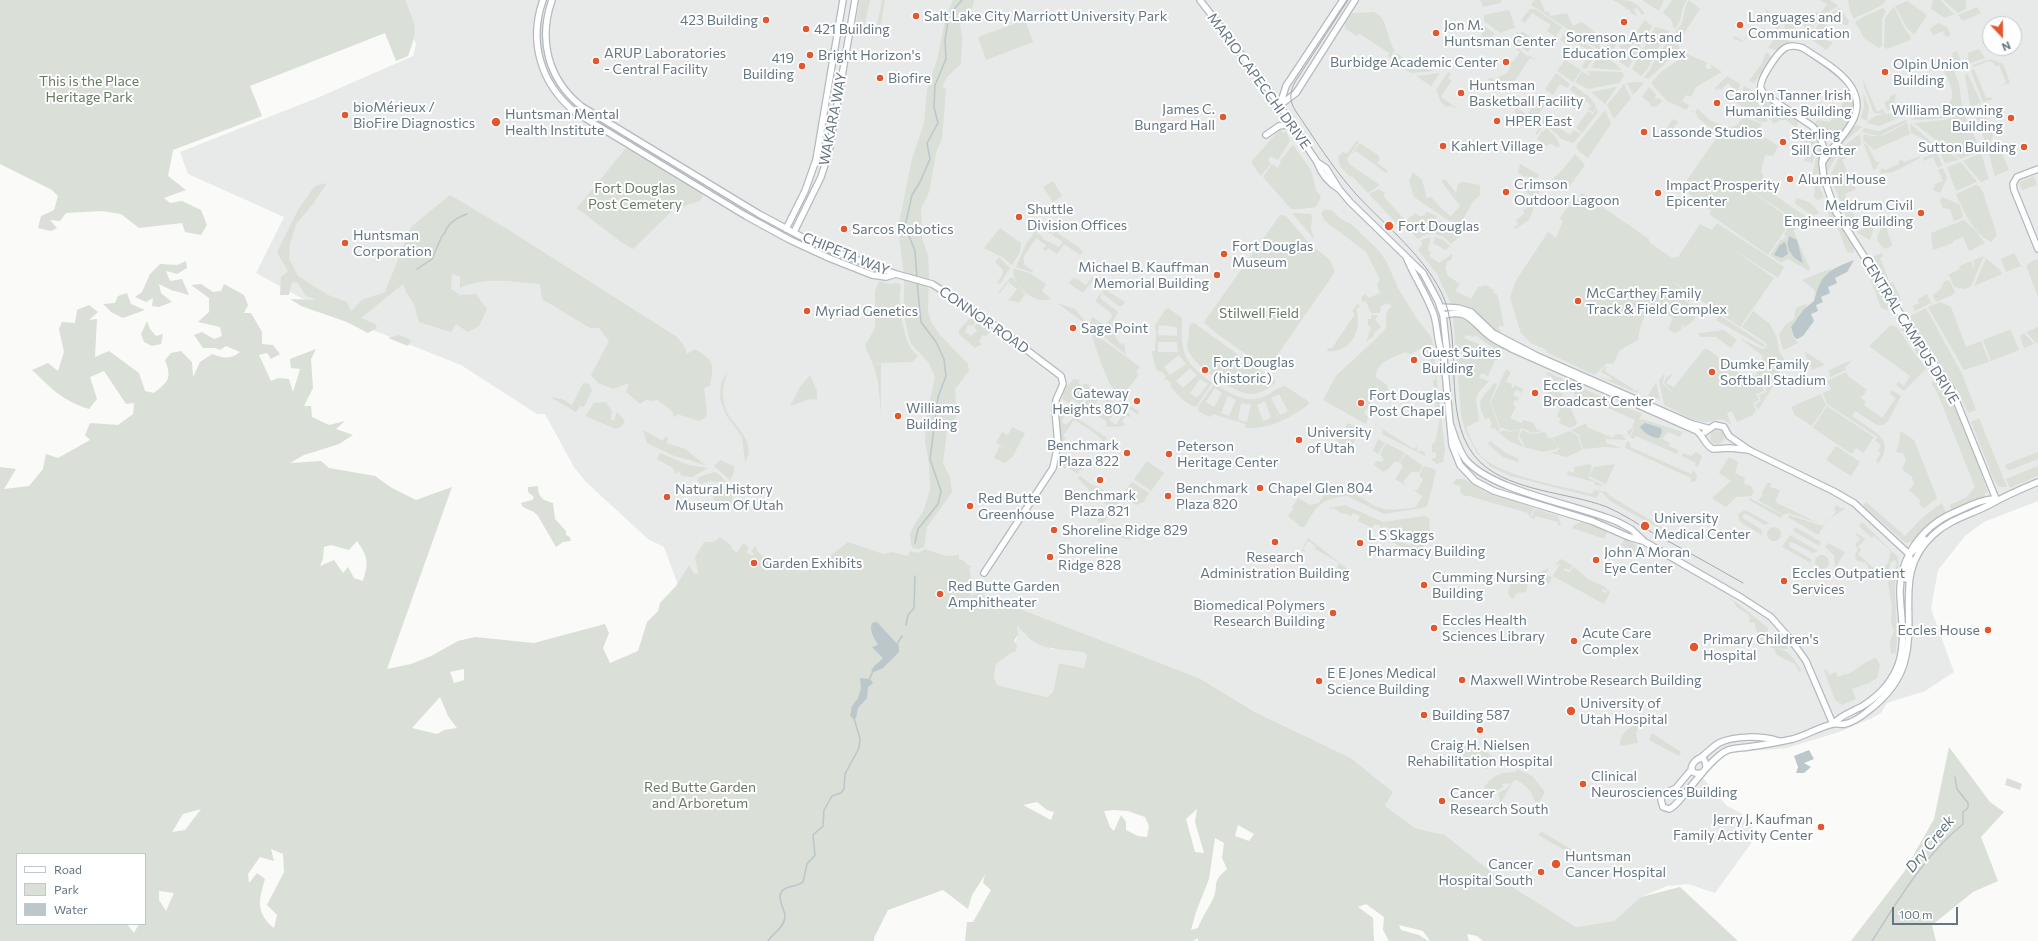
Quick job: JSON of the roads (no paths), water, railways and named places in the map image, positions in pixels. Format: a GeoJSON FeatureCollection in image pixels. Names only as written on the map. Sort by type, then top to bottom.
{"type":"FeatureCollection","features":[{"type":"Feature","properties":{"kind":"street","name":"CHIPETA WAY"},"geometry":{"type":"LineString","coordinates":[[543,0],[537,29],[540,60],[553,89],[575,112],[740,212],[790,240],[829,258],[872,275],[886,277],[896,274]]}},
{"type":"Feature","properties":{"kind":"street","name":"CHIPETA WAY"},"geometry":{"type":"LineString","coordinates":[[552,0],[545,27],[547,52],[554,74],[568,95],[591,112],[786,229],[833,251],[896,274]]}},
{"type":"Feature","properties":{"kind":"street","name":"WAKARA WAY"},"geometry":{"type":"LineString","coordinates":[[786,229],[806,191],[817,156],[844,0]]}},
{"type":"Feature","properties":{"kind":"street","name":"WAKARA WAY"},"geometry":{"type":"LineString","coordinates":[[794,232],[821,177],[830,152],[855,0]]}},
{"type":"Feature","properties":{"kind":"street","name":"MARIO CAPECCHI DRIVE"},"geometry":{"type":"LineString","coordinates":[[1200,0],[1293,124],[1329,184],[1339,190]]}},
{"type":"Feature","properties":{"kind":"street"},"geometry":{"type":"LineString","coordinates":[[1280,106],[1286,86],[1343,0]]}},
{"type":"Feature","properties":{"kind":"street"},"geometry":{"type":"LineString","coordinates":[[1280,106],[1296,93],[1355,0]]}},
{"type":"Feature","properties":{"kind":"street"},"geometry":{"type":"LineString","coordinates":[[1822,163],[1838,139],[1851,125],[1856,111],[1856,99],[1850,84],[1844,76],[1803,48],[1799,46],[1788,47],[1781,51],[1761,80],[1761,89],[1764,94],[1812,126],[1827,143],[1834,142],[1838,139]]}},
{"type":"Feature","properties":{"kind":"street"},"geometry":{"type":"LineString","coordinates":[[1266,135],[1279,126],[1293,124]]}},
{"type":"Feature","properties":{"kind":"street","name":"CENTRAL CAMPUS DRIVE"},"geometry":{"type":"LineString","coordinates":[[1819,134],[1824,149],[1822,163],[1825,184],[1841,223],[1951,388],[1996,499]]}},
{"type":"Feature","properties":{"kind":"street","name":"MARIO CAPECCHI DRIVE"},"geometry":{"type":"LineString","coordinates":[[1317,162],[1326,168],[1339,190],[1407,259],[1416,265],[1423,273],[1443,315],[1447,352],[1444,360]]}},
{"type":"Feature","properties":{"kind":"street"},"geometry":{"type":"LineString","coordinates":[[2038,169],[2019,176],[2013,182],[2014,190],[2038,249]]}},
{"type":"Feature","properties":{"kind":"street","name":"MARIO CAPECCHI DRIVE"},"geometry":{"type":"LineString","coordinates":[[1407,259],[1431,307],[1438,333],[1441,353],[1444,360],[1452,445],[1457,458],[1475,482],[1494,491],[1592,522],[1645,542],[1742,598],[1770,617],[1791,640],[1806,660],[1833,724]]}},
{"type":"Feature","properties":{"kind":"street"},"geometry":{"type":"LineString","coordinates":[[1410,266],[1424,281],[1437,308],[1443,315],[1452,313],[1463,314],[1474,320],[1488,335],[1512,349],[1690,428],[1699,433],[1709,448],[1717,450],[1749,450]]}},
{"type":"Feature","properties":{"kind":"street","name":"CONNOR ROAD"},"geometry":{"type":"LineString","coordinates":[[896,274],[932,284],[977,312],[1058,372],[1063,380],[1055,410],[1058,444],[1053,468],[984,573]]}},
{"type":"Feature","properties":{"kind":"street"},"geometry":{"type":"LineString","coordinates":[[1440,307],[1458,308],[1470,312],[1493,333],[1537,356],[1685,421],[1708,428],[1711,426],[1720,425],[1727,430],[1729,436],[1727,444],[1722,449]]}},
{"type":"Feature","properties":{"kind":"street","name":"MARIO CAPECCHI DRIVE"},"geometry":{"type":"LineString","coordinates":[[1450,423],[1465,459],[1482,473],[1511,487],[1605,516],[1631,529],[1645,542]]}},
{"type":"Feature","properties":{"kind":"street"},"geometry":{"type":"LineString","coordinates":[[1704,439],[1708,428]]}},
{"type":"Feature","properties":{"kind":"street"},"geometry":{"type":"LineString","coordinates":[[1729,436],[1749,450],[1833,491],[1854,503],[1909,554],[1910,562],[1906,576],[1908,590]]}},
{"type":"Feature","properties":{"kind":"street"},"geometry":{"type":"LineString","coordinates":[[1909,554],[1915,550],[1926,537],[1955,519],[1989,504],[1996,499],[2038,482]]}},
{"type":"Feature","properties":{"kind":"street"},"geometry":{"type":"LineString","coordinates":[[1833,724],[1840,716],[1861,707],[1874,698],[1887,684],[1897,668],[1902,646],[1901,583],[1909,554],[1924,533],[1942,518],[1987,499],[1996,499]]}},
{"type":"Feature","properties":{"kind":"street"},"geometry":{"type":"LineString","coordinates":[[1779,741],[1764,738],[1728,740],[1716,745],[1700,759],[1693,762],[1696,772],[1676,805],[1671,808],[1662,805],[1662,795],[1670,792],[1696,772],[1706,767],[1726,751],[1779,741],[1800,737],[1833,724],[1843,725],[1868,711],[1886,695],[1898,678],[1905,662],[1908,645],[1908,590],[1910,575],[1916,558],[1937,531]]}},
{"type":"Feature","properties":{"kind":"street"},"geometry":{"type":"LineString","coordinates":[[1700,759],[1706,767]]}},
{"type":"Feature","properties":{"kind":"street"},"geometry":{"type":"LineString","coordinates":[[1670,792],[1675,794],[1678,801]]}},
{"type":"Feature","properties":{"kind":"water"},"geometry":{"type":"Polygon","coordinates":[[[1789,236],[1797,240],[1803,263],[1796,259],[1790,252],[1788,245],[1789,236]]]}},
{"type":"Feature","properties":{"kind":"water"},"geometry":{"type":"Polygon","coordinates":[[[1784,242],[1786,244],[1788,254],[1782,258],[1774,255],[1779,246],[1784,242]]]}},
{"type":"Feature","properties":{"kind":"water"},"geometry":{"type":"Polygon","coordinates":[[[1854,260],[1847,272],[1835,278],[1837,283],[1828,287],[1830,293],[1821,297],[1823,302],[1816,305],[1818,311],[1811,314],[1814,321],[1803,336],[1797,339],[1794,337],[1791,327],[1804,309],[1814,301],[1823,278],[1832,270],[1854,260]]]}},
{"type":"Feature","properties":{"kind":"water"},"geometry":{"type":"Polygon","coordinates":[[[1645,423],[1661,428],[1662,432],[1659,438],[1651,436],[1640,427],[1645,423]]]}},
{"type":"Feature","properties":{"kind":"water"},"geometry":{"type":"Polygon","coordinates":[[[877,622],[899,646],[899,652],[883,668],[874,672],[871,671],[875,665],[884,659],[872,647],[878,645],[871,629],[872,623],[877,622]]]}},
{"type":"Feature","properties":{"kind":"water"},"geometry":{"type":"Polygon","coordinates":[[[860,678],[870,679],[873,683],[868,687],[867,698],[858,708],[856,718],[854,719],[850,716],[852,706],[858,698],[861,688],[860,678]]]}},
{"type":"Feature","properties":{"kind":"water"},"geometry":{"type":"Polygon","coordinates":[[[1809,750],[1814,759],[1804,763],[1811,767],[1804,773],[1796,773],[1798,767],[1794,756],[1809,750]]]}},
{"type":"Feature","properties":{"kind":"waterway"},"geometry":{"type":"LineString","coordinates":[[917,279],[915,251],[905,226],[912,195],[920,182],[930,159],[927,143],[938,123],[934,107],[935,85],[946,59],[945,40],[949,15],[962,0]]}},
{"type":"Feature","properties":{"kind":"waterway"},"geometry":{"type":"LineString","coordinates":[[417,269],[432,259],[442,236],[451,223],[467,214]]}},
{"type":"Feature","properties":{"kind":"waterway"},"geometry":{"type":"LineString","coordinates":[[915,543],[918,529],[938,504],[941,491],[930,459],[938,397],[946,376],[944,359],[936,342],[921,322],[917,282]]}},
{"type":"Feature","properties":{"kind":"waterway"},"geometry":{"type":"LineString","coordinates":[[906,625],[908,615],[914,608],[915,576]]}},
{"type":"Feature","properties":{"kind":"waterway"},"geometry":{"type":"LineString","coordinates":[[897,644],[902,636]]}},
{"type":"Feature","properties":{"kind":"waterway"},"geometry":{"type":"LineString","coordinates":[[879,663],[885,657]]}},
{"type":"Feature","properties":{"kind":"waterway"},"geometry":{"type":"LineString","coordinates":[[869,680],[873,671]]}},
{"type":"Feature","properties":{"kind":"waterway"},"geometry":{"type":"LineString","coordinates":[[768,941],[784,922],[785,915],[780,894],[784,889],[803,882],[807,864],[815,855],[813,835],[823,826],[824,810],[832,796],[841,793],[844,789],[845,774],[859,748],[860,739],[854,718]]}},
{"type":"Feature","properties":{"kind":"waterway","name":"Dry Creek"},"geometry":{"type":"LineString","coordinates":[[1872,941],[1902,894],[1924,864],[1949,836],[1963,824],[1963,812],[1968,808],[1968,803],[1957,789],[1955,777]]}},
{"type":"Feature","properties":{"kind":"tram line"},"geometry":{"type":"LineString","coordinates":[[1348,0],[1295,82],[1291,93],[1292,103],[1295,110],[1331,163],[1355,193],[1405,243],[1438,286],[1445,301],[1450,321],[1456,408],[1468,447],[1481,463],[1494,473],[1525,486],[1607,507],[1743,583]]}},
{"type":"Feature","properties":{"kind":"place","name":"Salt Lake City Marriott University Park"},"geometry":{"type":"Point","coordinates":[916,16]}},
{"type":"Feature","properties":{"kind":"place","name":"423 Building"},"geometry":{"type":"Point","coordinates":[766,20]}},
{"type":"Feature","properties":{"kind":"place","name":"Sorenson Arts and Education Complex"},"geometry":{"type":"Point","coordinates":[1624,22]}},
{"type":"Feature","properties":{"kind":"place","name":"Languages and Communication"},"geometry":{"type":"Point","coordinates":[1740,25]}},
{"type":"Feature","properties":{"kind":"place","name":"421 Building"},"geometry":{"type":"Point","coordinates":[806,29]}},
{"type":"Feature","properties":{"kind":"place","name":"Jon M. Huntsman Center"},"geometry":{"type":"Point","coordinates":[1436,33]}},
{"type":"Feature","properties":{"kind":"place","name":"Bright Horizon's"},"geometry":{"type":"Point","coordinates":[810,55]}},
{"type":"Feature","properties":{"kind":"place","name":"ARUP Laboratories - Central Facility"},"geometry":{"type":"Point","coordinates":[596,61]}},
{"type":"Feature","properties":{"kind":"place","name":"Burbidge Academic Center"},"geometry":{"type":"Point","coordinates":[1506,62]}},
{"type":"Feature","properties":{"kind":"place","name":"419 Building"},"geometry":{"type":"Point","coordinates":[802,66]}},
{"type":"Feature","properties":{"kind":"place","name":"Olpin Union Building"},"geometry":{"type":"Point","coordinates":[1885,72]}},
{"type":"Feature","properties":{"kind":"place","name":"Biofire"},"geometry":{"type":"Point","coordinates":[880,78]}},
{"type":"Feature","properties":{"kind":"place","name":"Huntsman Basketball Facility"},"geometry":{"type":"Point","coordinates":[1461,93]}},
{"type":"Feature","properties":{"kind":"place","name":"Carolyn Tanner Irish Humanities Building"},"geometry":{"type":"Point","coordinates":[1717,103]}},
{"type":"Feature","properties":{"kind":"place","name":"bioMérieux / BioFire Diagnostics"},"geometry":{"type":"Point","coordinates":[345,115]}},
{"type":"Feature","properties":{"kind":"place","name":"James C. Bungard Hall"},"geometry":{"type":"Point","coordinates":[1223,117]}},
{"type":"Feature","properties":{"kind":"place","name":"William Browning Building"},"geometry":{"type":"Point","coordinates":[2011,118]}},
{"type":"Feature","properties":{"kind":"place","name":"HPER East"},"geometry":{"type":"Point","coordinates":[1497,121]}},
{"type":"Feature","properties":{"kind":"place","name":"Huntsman Mental Health Institute"},"geometry":{"type":"Point","coordinates":[496,122]}},
{"type":"Feature","properties":{"kind":"place","name":"Lassonde Studios"},"geometry":{"type":"Point","coordinates":[1644,132]}},
{"type":"Feature","properties":{"kind":"place","name":"Sterling Sill Center"},"geometry":{"type":"Point","coordinates":[1783,142]}},
{"type":"Feature","properties":{"kind":"place","name":"Kahlert Village"},"geometry":{"type":"Point","coordinates":[1443,146]}},
{"type":"Feature","properties":{"kind":"place","name":"Sutton Building"},"geometry":{"type":"Point","coordinates":[2024,147]}},
{"type":"Feature","properties":{"kind":"place","name":"Alumni House"},"geometry":{"type":"Point","coordinates":[1790,179]}},
{"type":"Feature","properties":{"kind":"place","name":"Crimson Outdoor Lagoon"},"geometry":{"type":"Point","coordinates":[1506,192]}},
{"type":"Feature","properties":{"kind":"place","name":"Impact Prosperity Epicenter"},"geometry":{"type":"Point","coordinates":[1658,193]}},
{"type":"Feature","properties":{"kind":"place","name":"Meldrum Civil Engineering Building"},"geometry":{"type":"Point","coordinates":[1921,213]}},
{"type":"Feature","properties":{"kind":"place","name":"Shuttle Division Offices"},"geometry":{"type":"Point","coordinates":[1019,217]}},
{"type":"Feature","properties":{"kind":"place","name":"Fort Douglas"},"geometry":{"type":"Point","coordinates":[1389,226]}},
{"type":"Feature","properties":{"kind":"place","name":"Sarcos Robotics"},"geometry":{"type":"Point","coordinates":[844,229]}},
{"type":"Feature","properties":{"kind":"place","name":"Huntsman Corporation"},"geometry":{"type":"Point","coordinates":[345,243]}},
{"type":"Feature","properties":{"kind":"place","name":"Fort Douglas Museum"},"geometry":{"type":"Point","coordinates":[1224,254]}},
{"type":"Feature","properties":{"kind":"place","name":"Michael B. Kauffman Memorial Building"},"geometry":{"type":"Point","coordinates":[1217,275]}},
{"type":"Feature","properties":{"kind":"place","name":"McCarthey Family Track & Field Complex"},"geometry":{"type":"Point","coordinates":[1578,301]}},
{"type":"Feature","properties":{"kind":"place","name":"Myriad Genetics"},"geometry":{"type":"Point","coordinates":[807,311]}},
{"type":"Feature","properties":{"kind":"place","name":"Sage Point"},"geometry":{"type":"Point","coordinates":[1073,328]}},
{"type":"Feature","properties":{"kind":"place","name":"Guest Suites Building"},"geometry":{"type":"Point","coordinates":[1414,360]}},
{"type":"Feature","properties":{"kind":"place","name":"Fort Douglas (historic)"},"geometry":{"type":"Point","coordinates":[1205,370]}},
{"type":"Feature","properties":{"kind":"place","name":"Dumke Family Softball Stadium"},"geometry":{"type":"Point","coordinates":[1712,372]}},
{"type":"Feature","properties":{"kind":"place","name":"Eccles Broadcast Center"},"geometry":{"type":"Point","coordinates":[1535,393]}},
{"type":"Feature","properties":{"kind":"place","name":"Gateway Heights 807"},"geometry":{"type":"Point","coordinates":[1137,401]}},
{"type":"Feature","properties":{"kind":"place","name":"Fort Douglas Post Chapel"},"geometry":{"type":"Point","coordinates":[1361,403]}},
{"type":"Feature","properties":{"kind":"place","name":"Williams Building"},"geometry":{"type":"Point","coordinates":[898,416]}},
{"type":"Feature","properties":{"kind":"place","name":"University of Utah"},"geometry":{"type":"Point","coordinates":[1299,440]}},
{"type":"Feature","properties":{"kind":"place","name":"Benchmark Plaza 822"},"geometry":{"type":"Point","coordinates":[1127,453]}},
{"type":"Feature","properties":{"kind":"place","name":"Peterson Heritage Center"},"geometry":{"type":"Point","coordinates":[1169,454]}},
{"type":"Feature","properties":{"kind":"place","name":"Benchmark Plaza 821"},"geometry":{"type":"Point","coordinates":[1100,480]}},
{"type":"Feature","properties":{"kind":"place","name":"Chapel Glen 804"},"geometry":{"type":"Point","coordinates":[1260,488]}},
{"type":"Feature","properties":{"kind":"place","name":"Benchmark Plaza 820"},"geometry":{"type":"Point","coordinates":[1168,496]}},
{"type":"Feature","properties":{"kind":"place","name":"Natural History Museum Of Utah"},"geometry":{"type":"Point","coordinates":[667,497]}},
{"type":"Feature","properties":{"kind":"place","name":"Red Butte Greenhouse"},"geometry":{"type":"Point","coordinates":[970,506]}},
{"type":"Feature","properties":{"kind":"place","name":"University Medical Center"},"geometry":{"type":"Point","coordinates":[1645,526]}},
{"type":"Feature","properties":{"kind":"place","name":"Shoreline Ridge 829"},"geometry":{"type":"Point","coordinates":[1054,530]}},
{"type":"Feature","properties":{"kind":"place","name":"Research Administration Building"},"geometry":{"type":"Point","coordinates":[1275,542]}},
{"type":"Feature","properties":{"kind":"place","name":"L S Skaggs Pharmacy Building"},"geometry":{"type":"Point","coordinates":[1360,543]}},
{"type":"Feature","properties":{"kind":"place","name":"Shoreline Ridge 828"},"geometry":{"type":"Point","coordinates":[1050,557]}},
{"type":"Feature","properties":{"kind":"place","name":"John A Moran Eye Center"},"geometry":{"type":"Point","coordinates":[1596,560]}},
{"type":"Feature","properties":{"kind":"place","name":"Garden Exhibits"},"geometry":{"type":"Point","coordinates":[754,563]}},
{"type":"Feature","properties":{"kind":"place","name":"Eccles Outpatient Services"},"geometry":{"type":"Point","coordinates":[1784,581]}},
{"type":"Feature","properties":{"kind":"place","name":"Cumming Nursing Building"},"geometry":{"type":"Point","coordinates":[1424,585]}},
{"type":"Feature","properties":{"kind":"place","name":"Red Butte Garden Amphitheater"},"geometry":{"type":"Point","coordinates":[940,594]}},
{"type":"Feature","properties":{"kind":"place","name":"Biomedical Polymers Research Building"},"geometry":{"type":"Point","coordinates":[1333,613]}},
{"type":"Feature","properties":{"kind":"place","name":"Eccles Health Sciences Library"},"geometry":{"type":"Point","coordinates":[1434,628]}},
{"type":"Feature","properties":{"kind":"place","name":"Eccles House"},"geometry":{"type":"Point","coordinates":[1988,630]}},
{"type":"Feature","properties":{"kind":"place","name":"Acute Care Complex"},"geometry":{"type":"Point","coordinates":[1574,641]}},
{"type":"Feature","properties":{"kind":"place","name":"Primary Children's Hospital"},"geometry":{"type":"Point","coordinates":[1694,647]}},
{"type":"Feature","properties":{"kind":"place","name":"Maxwell Wintrobe Research Building"},"geometry":{"type":"Point","coordinates":[1462,680]}},
{"type":"Feature","properties":{"kind":"place","name":"E E Jones Medical Science Building"},"geometry":{"type":"Point","coordinates":[1319,681]}},
{"type":"Feature","properties":{"kind":"place","name":"University of Utah Hospital"},"geometry":{"type":"Point","coordinates":[1571,711]}},
{"type":"Feature","properties":{"kind":"place","name":"Building 587"},"geometry":{"type":"Point","coordinates":[1424,715]}},
{"type":"Feature","properties":{"kind":"place","name":"Craig H. Nielsen Rehabilitation Hospital"},"geometry":{"type":"Point","coordinates":[1480,730]}},
{"type":"Feature","properties":{"kind":"place","name":"Clinical Neurosciences Building"},"geometry":{"type":"Point","coordinates":[1583,784]}},
{"type":"Feature","properties":{"kind":"place","name":"Cancer Research South"},"geometry":{"type":"Point","coordinates":[1442,801]}},
{"type":"Feature","properties":{"kind":"place","name":"Jerry J. Kaufman Family Activity Center"},"geometry":{"type":"Point","coordinates":[1821,827]}},
{"type":"Feature","properties":{"kind":"place","name":"Huntsman Cancer Hospital"},"geometry":{"type":"Point","coordinates":[1556,864]}},
{"type":"Feature","properties":{"kind":"place","name":"Cancer Hospital South"},"geometry":{"type":"Point","coordinates":[1541,872]}},
{"type":"Feature","properties":{"kind":"park label","name":"This is the Place Heritage Park"},"geometry":{"type":"Point","coordinates":[89,90]}},
{"type":"Feature","properties":{"kind":"park label","name":"Fort Douglas Post Cemetery"},"geometry":{"type":"Point","coordinates":[635,196]}},
{"type":"Feature","properties":{"kind":"park label","name":"Stilwell Field"},"geometry":{"type":"Point","coordinates":[1259,313]}},
{"type":"Feature","properties":{"kind":"park label","name":"Red Butte Garden and Arboretum"},"geometry":{"type":"Point","coordinates":[700,796]}}]}
